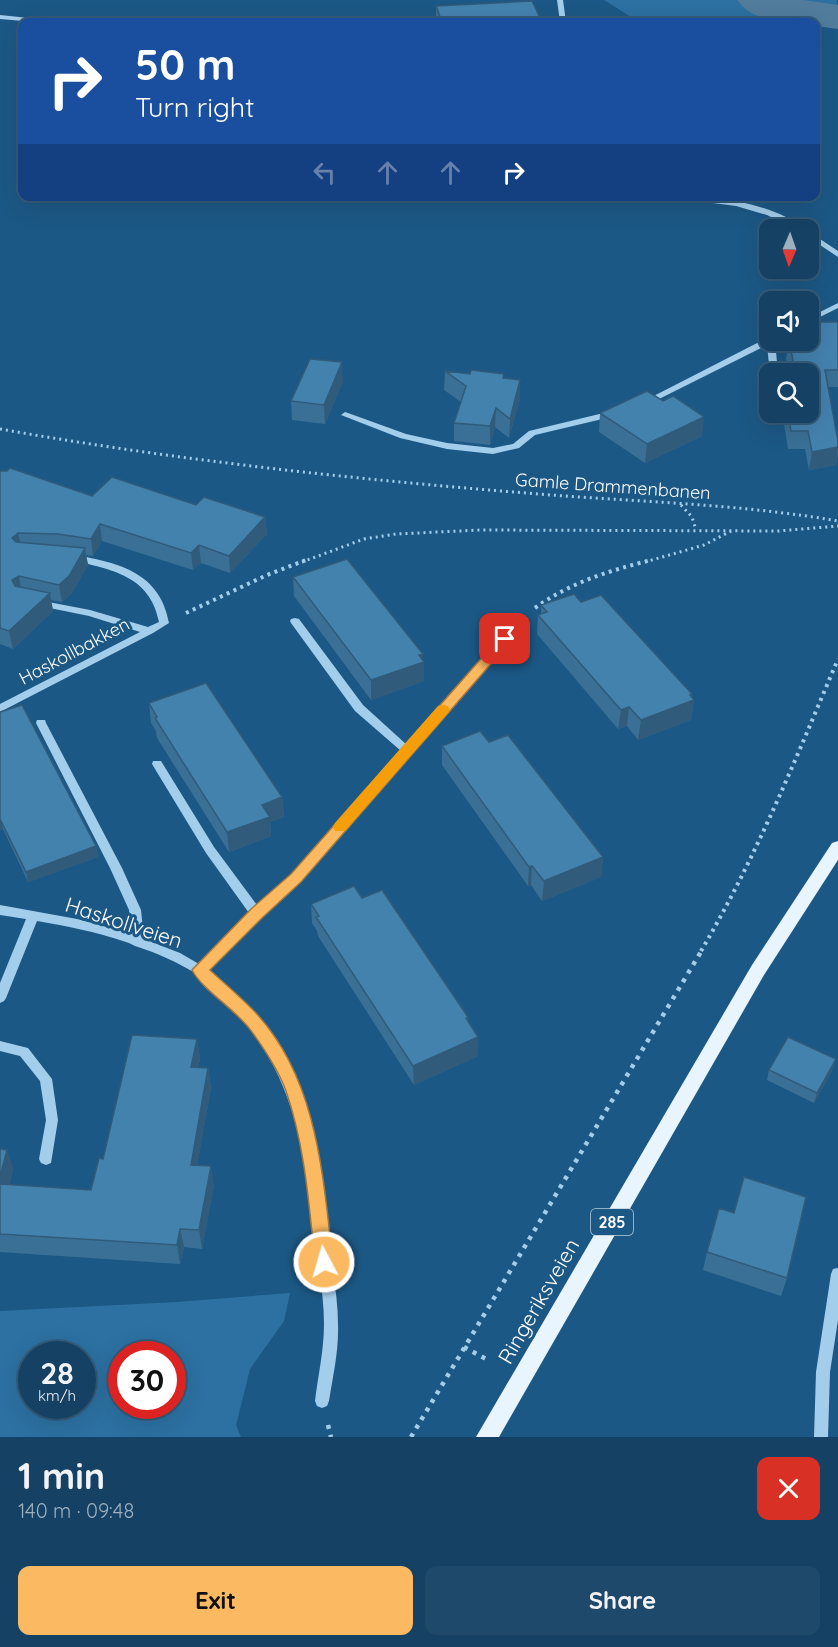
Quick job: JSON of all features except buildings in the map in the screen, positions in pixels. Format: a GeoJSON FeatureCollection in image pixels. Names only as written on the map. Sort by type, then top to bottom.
{"type":"FeatureCollection","features":[{"type":"Feature","properties":{"kind":"main road","name":"Ringeriksveien"},"geometry":{"type":"LineString","coordinates":[[487,1437],[758,970],[838,847]]}},
{"type":"Feature","properties":{"kind":"street"},"geometry":{"type":"LineString","coordinates":[[560,0],[562,18]]}},
{"type":"Feature","properties":{"kind":"street"},"geometry":{"type":"LineString","coordinates":[[0,17],[18,19]]}},
{"type":"Feature","properties":{"kind":"street"},"geometry":{"type":"LineString","coordinates":[[722,201],[768,211],[783,219]]}},
{"type":"Feature","properties":{"kind":"street"},"geometry":{"type":"LineString","coordinates":[[761,201],[768,211]]}},
{"type":"Feature","properties":{"kind":"street"},"geometry":{"type":"LineString","coordinates":[[819,241],[838,255]]}},
{"type":"Feature","properties":{"kind":"street"},"geometry":{"type":"LineString","coordinates":[[819,315],[838,305]]}},
{"type":"Feature","properties":{"kind":"street"},"geometry":{"type":"LineString","coordinates":[[636,406],[759,345]]}},
{"type":"Feature","properties":{"kind":"street"},"geometry":{"type":"LineString","coordinates":[[345,415],[403,436],[466,449],[493,451],[516,446],[532,433],[626,409]]}},
{"type":"Feature","properties":{"kind":"street"},"geometry":{"type":"LineString","coordinates":[[65,556],[101,562],[134,577],[147,586],[163,607],[164,624]]}},
{"type":"Feature","properties":{"kind":"street"},"geometry":{"type":"LineString","coordinates":[[22,599],[90,614],[148,631]]}},
{"type":"Feature","properties":{"kind":"street"},"geometry":{"type":"LineString","coordinates":[[296,621],[359,708],[407,751]]}},
{"type":"Feature","properties":{"kind":"street"},"geometry":{"type":"LineString","coordinates":[[200,970],[256,913],[296,878],[519,623]]}},
{"type":"Feature","properties":{"kind":"street","name":"Haskollbakken"},"geometry":{"type":"LineString","coordinates":[[0,708],[164,624]]}},
{"type":"Feature","properties":{"kind":"street"},"geometry":{"type":"LineString","coordinates":[[41,723],[135,910],[139,943]]}},
{"type":"Feature","properties":{"kind":"street"},"geometry":{"type":"LineString","coordinates":[[157,764],[204,842],[256,913]]}},
{"type":"Feature","properties":{"kind":"street","name":"Haskollveien"},"geometry":{"type":"LineString","coordinates":[[0,910],[82,925],[164,951],[200,970],[252,1019],[276,1054],[294,1089],[305,1127],[316,1191],[332,1332],[322,1401]]}},
{"type":"Feature","properties":{"kind":"street"},"geometry":{"type":"LineString","coordinates":[[0,998],[33,916]]}},
{"type":"Feature","properties":{"kind":"street"},"geometry":{"type":"LineString","coordinates":[[0,1046],[24,1052],[46,1079],[52,1120],[46,1159]]}},
{"type":"Feature","properties":{"kind":"street"},"geometry":{"type":"LineString","coordinates":[[821,1437],[823,1372],[838,1274]]}},
{"type":"Feature","properties":{"kind":"path","name":"Gamle Drammenbanen"},"geometry":{"type":"LineString","coordinates":[[0,429],[96,447],[317,476],[475,490],[749,509],[838,524]]}},
{"type":"Feature","properties":{"kind":"path"},"geometry":{"type":"LineString","coordinates":[[681,505],[692,517],[696,530]]}},
{"type":"Feature","properties":{"kind":"path"},"geometry":{"type":"LineString","coordinates":[[164,624],[267,575],[364,539],[430,531],[778,531],[838,524]]}},
{"type":"Feature","properties":{"kind":"path"},"geometry":{"type":"LineString","coordinates":[[519,623],[557,591],[583,579],[628,564],[704,545],[734,530]]}},
{"type":"Feature","properties":{"kind":"path"},"geometry":{"type":"LineString","coordinates":[[411,1437],[725,911],[764,834],[838,659]]}},
{"type":"Feature","properties":{"kind":"path"},"geometry":{"type":"LineString","coordinates":[[464,1347],[488,1360]]}},
{"type":"Feature","properties":{"kind":"shaded area"},"geometry":{"type":"Polygon","coordinates":[[[604,0],[837,0],[838,21],[820,28],[820,18],[633,18],[604,0]]]}},
{"type":"Feature","properties":{"kind":"shaded area"},"geometry":{"type":"Polygon","coordinates":[[[290,1293],[284,1321],[250,1369],[236,1425],[241,1437],[0,1437],[0,1311],[177,1302],[290,1293]]]}},
{"type":"Feature","properties":{"kind":"waterway"},"geometry":{"type":"LineString","coordinates":[[757,0],[773,8],[838,17]]}},
{"type":"Feature","properties":{"kind":"slow traffic"},"geometry":{"type":"LineString","coordinates":[[340,827],[443,710]]}},
{"type":"Feature","properties":{"kind":"route"},"geometry":{"type":"LineString","coordinates":[[324,1262],[316,1191],[305,1127],[294,1089],[276,1054],[252,1019],[225,991],[200,970],[256,913],[296,878],[505,639]]}}]}
